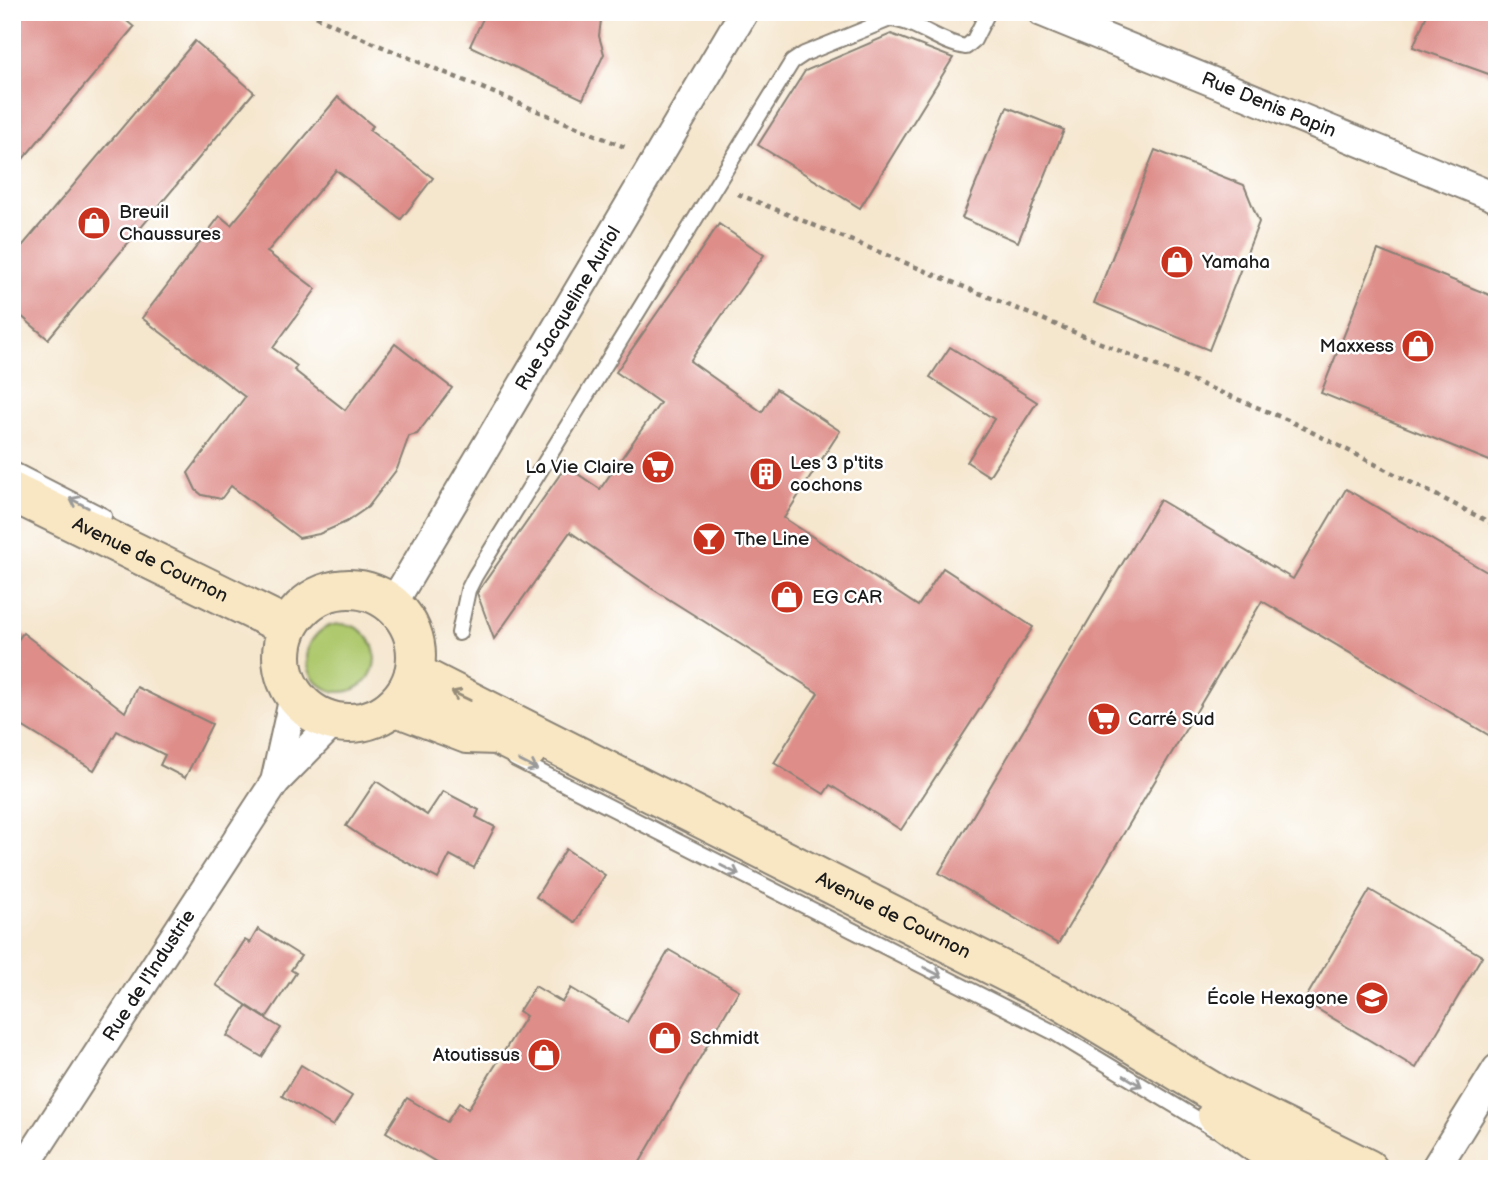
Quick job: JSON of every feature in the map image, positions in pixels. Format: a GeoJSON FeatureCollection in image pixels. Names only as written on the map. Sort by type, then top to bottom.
{"type":"FeatureCollection","features":[{"type":"Feature","properties":{"kind":"main road","name":"Avenue de Cournon"},"geometry":{"type":"LineString","coordinates":[[12,492],[206,577],[288,626]]}},
{"type":"Feature","properties":{"kind":"main road"},"geometry":{"type":"LineString","coordinates":[[348,589],[372,593],[392,605],[407,623],[415,647],[414,673],[406,692],[394,706],[360,723],[334,722],[312,713],[294,696],[284,674],[281,650],[288,626],[303,607],[324,594],[348,589]]}},
{"type":"Feature","properties":{"kind":"main road","name":"Avenue de Cournon"},"geometry":{"type":"LineString","coordinates":[[414,673],[1057,998],[1216,1094],[1368,1169]]}},
{"type":"Feature","properties":{"kind":"main road","name":"Avenue de Cournon"},"geometry":{"type":"LineString","coordinates":[[394,706],[467,734],[497,735],[1076,1026],[1201,1103],[1290,1169]]}},
{"type":"Feature","properties":{"kind":"street","name":"Rue Jacqueline Auriol"},"geometry":{"type":"LineString","coordinates":[[392,605],[744,12]]}},
{"type":"Feature","properties":{"kind":"street","name":"Rue Denis Papin"},"geometry":{"type":"LineString","coordinates":[[1042,12],[1497,198]]}},
{"type":"Feature","properties":{"kind":"street","name":"Rue de l'Industrie"},"geometry":{"type":"LineString","coordinates":[[275,782],[294,696]]}},
{"type":"Feature","properties":{"kind":"street","name":"Rue de l'Industrie"},"geometry":{"type":"LineString","coordinates":[[23,1169],[275,782],[334,722]]}},
{"type":"Feature","properties":{"kind":"street"},"geometry":{"type":"LineString","coordinates":[[1434,1169],[1497,1069]]}},
{"type":"Feature","properties":{"kind":"street","name":"Avenue de Cournon"},"geometry":{"type":"LineString","coordinates":[[1201,1103],[1326,1169]]}},
{"type":"Feature","properties":{"kind":"lane"},"geometry":{"type":"LineString","coordinates":[[458,633],[468,590],[475,576],[792,62],[804,54],[890,19],[901,20],[965,47],[974,40],[988,12]]}},
{"type":"Feature","properties":{"kind":"lane"},"geometry":{"type":"LineString","coordinates":[[12,469],[122,525]]}},
{"type":"Feature","properties":{"kind":"lane"},"geometry":{"type":"LineString","coordinates":[[467,734],[1055,1033],[1195,1119],[1290,1169]]}},
{"type":"Feature","properties":{"kind":"path"},"geometry":{"type":"LineString","coordinates":[[307,12],[379,46],[656,160]]}},
{"type":"Feature","properties":{"kind":"path"},"geometry":{"type":"LineString","coordinates":[[716,185],[1288,420],[1497,526]]}},
{"type":"Feature","properties":{"kind":"green space"},"geometry":{"type":"Polygon","coordinates":[[[348,624],[369,639],[375,651],[373,671],[365,682],[348,692],[334,692],[317,682],[309,671],[307,651],[317,634],[328,626],[348,624]]]}},
{"type":"Feature","properties":{"kind":"building"},"geometry":{"type":"Polygon","coordinates":[[[12,12],[116,12],[134,27],[12,172],[12,12]]]}},
{"type":"Feature","properties":{"kind":"building"},"geometry":{"type":"Polygon","coordinates":[[[486,12],[602,12],[599,36],[604,54],[583,99],[470,46],[486,12]]]}},
{"type":"Feature","properties":{"kind":"building"},"geometry":{"type":"Polygon","coordinates":[[[1428,12],[1497,12],[1497,77],[1413,47],[1428,12]]]}},
{"type":"Feature","properties":{"kind":"building"},"geometry":{"type":"Polygon","coordinates":[[[891,34],[953,58],[860,208],[758,145],[805,71],[891,34]]]}},
{"type":"Feature","properties":{"kind":"building","name":"Breuil Chaussures"},"geometry":{"type":"Polygon","coordinates":[[[195,41],[254,92],[48,339],[12,308],[12,258],[195,41]]]}},
{"type":"Feature","properties":{"kind":"building"},"geometry":{"type":"Polygon","coordinates":[[[338,97],[373,126],[369,130],[433,178],[401,219],[336,170],[267,252],[316,289],[273,348],[297,366],[294,370],[345,410],[395,344],[452,388],[417,434],[409,436],[397,469],[368,507],[346,522],[319,534],[299,538],[231,486],[221,499],[202,495],[196,490],[188,473],[245,397],[142,318],[220,216],[231,225],[338,97]]]}},
{"type":"Feature","properties":{"kind":"building"},"geometry":{"type":"Polygon","coordinates":[[[1007,107],[1064,130],[1018,242],[962,218],[1007,107]]]}},
{"type":"Feature","properties":{"kind":"building","name":"Yamaha"},"geometry":{"type":"Polygon","coordinates":[[[1155,150],[1244,185],[1259,222],[1209,350],[1094,303],[1155,150]]]}},
{"type":"Feature","properties":{"kind":"building"},"geometry":{"type":"Polygon","coordinates":[[[719,224],[764,255],[690,361],[762,412],[776,389],[840,431],[784,518],[918,606],[943,568],[1033,627],[901,830],[830,785],[824,794],[774,763],[818,693],[651,588],[570,532],[494,639],[477,593],[566,466],[600,489],[660,403],[616,372],[719,224]]]}},
{"type":"Feature","properties":{"kind":"building","name":"Maxxess"},"geometry":{"type":"Polygon","coordinates":[[[1378,250],[1497,298],[1497,464],[1321,393],[1378,250]]]}},
{"type":"Feature","properties":{"kind":"building"},"geometry":{"type":"Polygon","coordinates":[[[950,347],[1037,402],[989,476],[967,462],[994,419],[930,377],[950,347]]]}},
{"type":"Feature","properties":{"kind":"building","name":"Carré Sud"},"geometry":{"type":"Polygon","coordinates":[[[1346,489],[1497,578],[1497,740],[1262,601],[1058,944],[939,873],[1160,500],[1293,579],[1346,489]]]}},
{"type":"Feature","properties":{"kind":"building"},"geometry":{"type":"Polygon","coordinates":[[[23,633],[125,712],[137,687],[212,724],[185,778],[160,765],[165,755],[117,731],[94,770],[12,720],[12,648],[23,633]]]}},
{"type":"Feature","properties":{"kind":"building"},"geometry":{"type":"Polygon","coordinates":[[[376,781],[427,815],[443,791],[479,810],[476,817],[495,827],[474,868],[450,855],[438,879],[374,845],[346,826],[376,781]]]}},
{"type":"Feature","properties":{"kind":"building"},"geometry":{"type":"Polygon","coordinates":[[[566,849],[605,875],[575,922],[536,897],[566,849]]]}},
{"type":"Feature","properties":{"kind":"building"},"geometry":{"type":"Polygon","coordinates":[[[1370,890],[1482,956],[1416,1068],[1304,1001],[1370,890]]]}},
{"type":"Feature","properties":{"kind":"building"},"geometry":{"type":"Polygon","coordinates":[[[258,929],[301,956],[291,970],[296,973],[266,1018],[216,985],[245,940],[250,943],[258,929]]]}},
{"type":"Feature","properties":{"kind":"building"},"geometry":{"type":"Polygon","coordinates":[[[669,950],[739,990],[636,1169],[448,1169],[386,1132],[407,1098],[447,1122],[459,1103],[468,1109],[526,1016],[519,1011],[535,986],[562,1002],[571,988],[627,1022],[669,950]]]}},
{"type":"Feature","properties":{"kind":"building"},"geometry":{"type":"Polygon","coordinates":[[[246,1006],[281,1028],[262,1057],[227,1036],[246,1006]]]}},
{"type":"Feature","properties":{"kind":"building"},"geometry":{"type":"Polygon","coordinates":[[[301,1065],[352,1096],[333,1126],[282,1096],[301,1065]]]}},
{"type":"Feature","properties":{"kind":"place","name":"Breuil Chaussures"},"geometry":{"type":"Point","coordinates":[94,223]}},
{"type":"Feature","properties":{"kind":"place","name":"Yamaha"},"geometry":{"type":"Point","coordinates":[1177,262]}},
{"type":"Feature","properties":{"kind":"place","name":"Maxxess"},"geometry":{"type":"Point","coordinates":[1418,346]}},
{"type":"Feature","properties":{"kind":"place","name":"La Vie Claire"},"geometry":{"type":"Point","coordinates":[658,467]}},
{"type":"Feature","properties":{"kind":"place","name":"Les 3 p'tits cochons"},"geometry":{"type":"Point","coordinates":[766,474]}},
{"type":"Feature","properties":{"kind":"place","name":"The Line"},"geometry":{"type":"Point","coordinates":[709,539]}},
{"type":"Feature","properties":{"kind":"place","name":"EG CAR"},"geometry":{"type":"Point","coordinates":[787,597]}},
{"type":"Feature","properties":{"kind":"place","name":"Carré Sud"},"geometry":{"type":"Point","coordinates":[1104,719]}},
{"type":"Feature","properties":{"kind":"place","name":"École Hexagone"},"geometry":{"type":"Point","coordinates":[1372,998]}},
{"type":"Feature","properties":{"kind":"place","name":"Schmidt"},"geometry":{"type":"Point","coordinates":[665,1038]}},
{"type":"Feature","properties":{"kind":"place","name":"Atoutissus"},"geometry":{"type":"Point","coordinates":[544,1055]}}]}
